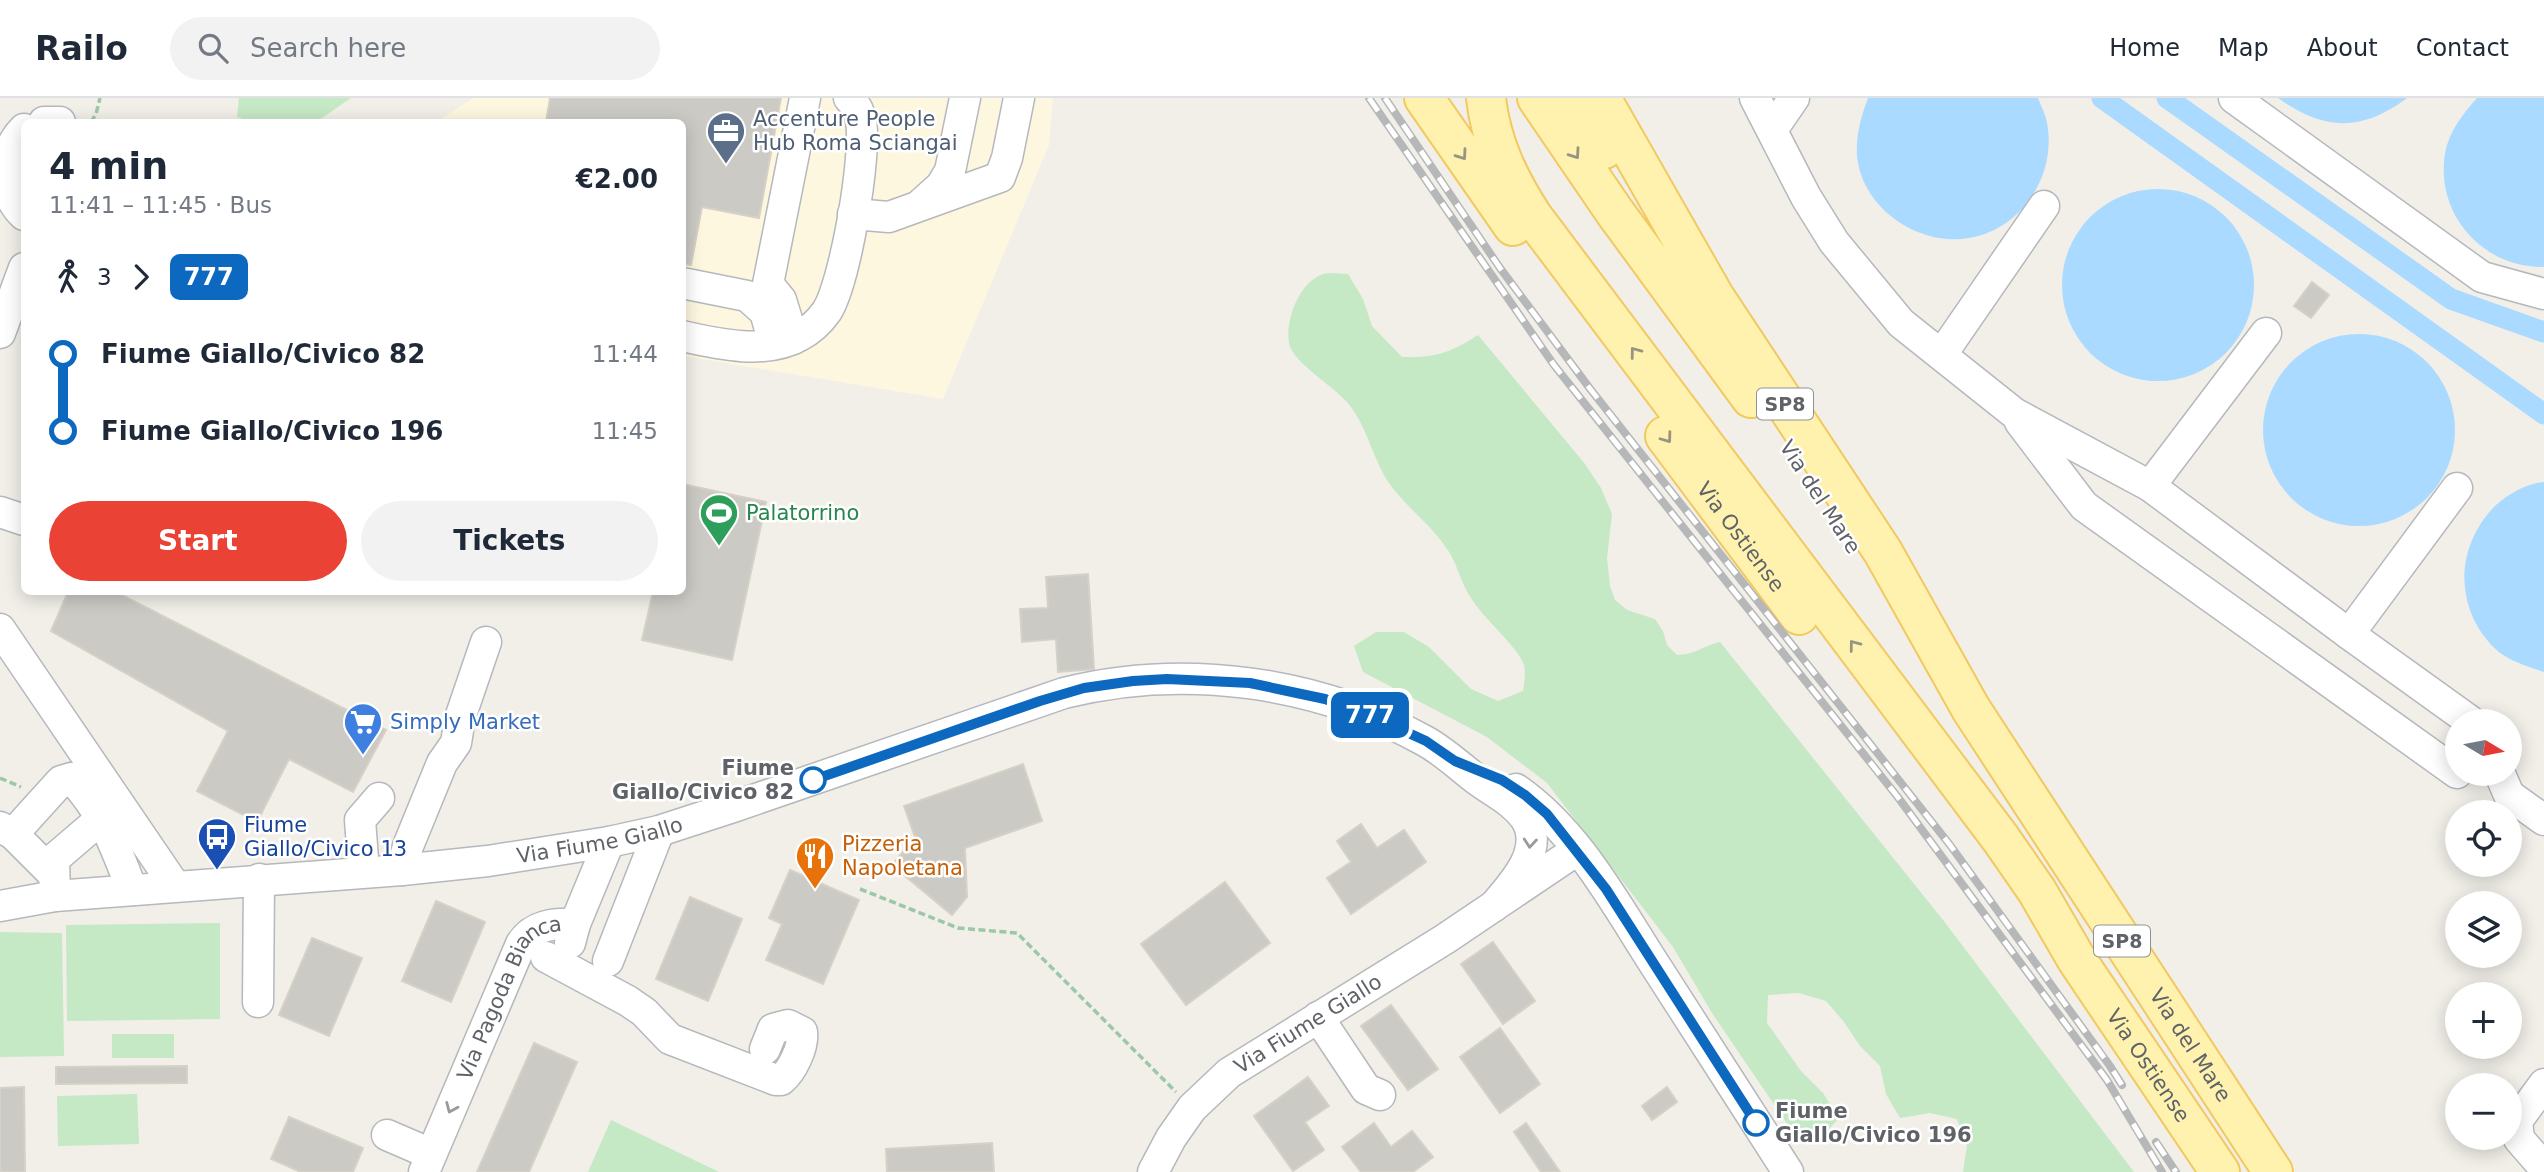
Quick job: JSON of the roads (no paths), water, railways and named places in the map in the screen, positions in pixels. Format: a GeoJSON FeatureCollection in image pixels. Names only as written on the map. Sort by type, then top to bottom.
{"type":"FeatureCollection","features":[{"type":"Feature","properties":{"kind":"main road","name":"Via Ostiense"},"geometry":{"type":"LineString","coordinates":[[1424,98],[1534,257],[1743,542],[1935,787],[2077,960]]}},
{"type":"Feature","properties":{"kind":"main road","name":"Via Ostiense"},"geometry":{"type":"LineString","coordinates":[[1486,98],[1494,140],[1524,204],[2001,839],[2037,891],[2077,960],[2220,1172]]}},
{"type":"Feature","properties":{"kind":"main road"},"geometry":{"type":"LineString","coordinates":[[1536,98],[1793,456]]}},
{"type":"Feature","properties":{"kind":"main road","name":"Via del Mare"},"geometry":{"type":"LineString","coordinates":[[1571,98],[1793,456],[1899,617],[1971,709]]}},
{"type":"Feature","properties":{"kind":"main road","name":"Via del Mare"},"geometry":{"type":"LineString","coordinates":[[1601,98],[1714,296],[1883,552],[1971,709],[2273,1172]]}},
{"type":"Feature","properties":{"kind":"main road"},"geometry":{"type":"LineString","coordinates":[[1624,98],[1789,410]]}},
{"type":"Feature","properties":{"kind":"street"},"geometry":{"type":"LineString","coordinates":[[784,341],[780,300],[768,284],[805,98]]}},
{"type":"Feature","properties":{"kind":"street"},"geometry":{"type":"LineString","coordinates":[[686,337],[737,347],[784,341],[807,331],[827,311],[837,284],[853,214],[861,161],[861,120],[849,98]]}},
{"type":"Feature","properties":{"kind":"street"},"geometry":{"type":"LineString","coordinates":[[921,204],[946,180],[965,98]]}},
{"type":"Feature","properties":{"kind":"street"},"geometry":{"type":"LineString","coordinates":[[853,214],[889,217],[1000,177],[1007,158],[1019,98]]}},
{"type":"Feature","properties":{"kind":"street"},"geometry":{"type":"LineString","coordinates":[[1755,98],[1806,197],[1834,242],[1901,323],[2014,413],[2150,486],[2453,709]]}},
{"type":"Feature","properties":{"kind":"street"},"geometry":{"type":"LineString","coordinates":[[1772,130],[1794,98]]}},
{"type":"Feature","properties":{"kind":"street"},"geometry":{"type":"LineString","coordinates":[[2234,98],[2482,277],[2544,294]]}},
{"type":"Feature","properties":{"kind":"street"},"geometry":{"type":"LineString","coordinates":[[21,132],[3,155],[0,171],[2,187],[9,202],[21,212]]}},
{"type":"Feature","properties":{"kind":"street"},"geometry":{"type":"LineString","coordinates":[[1942,354],[2044,206]]}},
{"type":"Feature","properties":{"kind":"street"},"geometry":{"type":"LineString","coordinates":[[0,334],[21,276]]}},
{"type":"Feature","properties":{"kind":"street"},"geometry":{"type":"LineString","coordinates":[[686,285],[747,296],[765,312],[784,341]]}},
{"type":"Feature","properties":{"kind":"street"},"geometry":{"type":"LineString","coordinates":[[2150,486],[2266,333]]}},
{"type":"Feature","properties":{"kind":"street"},"geometry":{"type":"LineString","coordinates":[[2014,413],[2084,506],[2445,764]]}},
{"type":"Feature","properties":{"kind":"street"},"geometry":{"type":"LineString","coordinates":[[2349,635],[2457,488]]}},
{"type":"Feature","properties":{"kind":"street"},"geometry":{"type":"LineString","coordinates":[[0,512],[21,519]]}},
{"type":"Feature","properties":{"kind":"street"},"geometry":{"type":"LineString","coordinates":[[0,629],[175,887]]}},
{"type":"Feature","properties":{"kind":"street"},"geometry":{"type":"LineString","coordinates":[[402,870],[408,846],[442,763],[456,743],[460,718],[486,642]]}},
{"type":"Feature","properties":{"kind":"street","name":"Via Fiume Giallo"},"geometry":{"type":"LineString","coordinates":[[0,906],[54,884],[132,890],[402,870],[488,862],[609,842],[659,831],[791,788],[1016,708],[1084,688],[1167,679],[1250,683],[1308,695],[1390,723],[1426,741],[1455,761],[1513,806],[1526,819],[1531,830],[1531,845],[1524,869],[1494,906]]}},
{"type":"Feature","properties":{"kind":"street","name":"Via Fiume Giallo"},"geometry":{"type":"LineString","coordinates":[[1455,761],[1502,780],[1525,795],[1547,814],[1577,850],[1606,889],[1788,1172]]}},
{"type":"Feature","properties":{"kind":"street"},"geometry":{"type":"LineString","coordinates":[[54,884],[7,831],[61,781],[71,778],[103,818],[132,890]]}},
{"type":"Feature","properties":{"kind":"street"},"geometry":{"type":"LineString","coordinates":[[2506,786],[2544,820]]}},
{"type":"Feature","properties":{"kind":"street"},"geometry":{"type":"LineString","coordinates":[[364,872],[360,820],[379,798]]}},
{"type":"Feature","properties":{"kind":"street"},"geometry":{"type":"LineString","coordinates":[[54,884],[54,859],[103,818]]}},
{"type":"Feature","properties":{"kind":"street"},"geometry":{"type":"LineString","coordinates":[[608,961],[659,831]]}},
{"type":"Feature","properties":{"kind":"street","name":"Via Pagoda Bianca"},"geometry":{"type":"LineString","coordinates":[[427,1163],[517,951],[534,930],[546,926],[575,924],[609,842]]}},
{"type":"Feature","properties":{"kind":"street","name":"Via Fiume Giallo"},"geometry":{"type":"LineString","coordinates":[[1153,1172],[1171,1138],[1192,1108],[1229,1073],[1494,906],[1577,850]]}},
{"type":"Feature","properties":{"kind":"street"},"geometry":{"type":"LineString","coordinates":[[258,1002],[259,879]]}},
{"type":"Feature","properties":{"kind":"street"},"geometry":{"type":"LineString","coordinates":[[517,951],[530,956],[546,957],[563,952],[573,937],[575,924]]}},
{"type":"Feature","properties":{"kind":"street"},"geometry":{"type":"LineString","coordinates":[[546,957],[645,1012],[670,1039],[776,1080],[787,1075],[803,1041],[802,1032],[788,1025],[773,1029],[765,1049]]}},
{"type":"Feature","properties":{"kind":"street"},"geometry":{"type":"LineString","coordinates":[[1318,1017],[1366,1090],[1380,1095]]}},
{"type":"Feature","properties":{"kind":"street"},"geometry":{"type":"LineString","coordinates":[[2543,1162],[2519,1139],[2517,1121],[2544,1084]]}},
{"type":"Feature","properties":{"kind":"street"},"geometry":{"type":"LineString","coordinates":[[387,1135],[427,1163]]}},
{"type":"Feature","properties":{"kind":"water"},"geometry":{"type":"Polygon","coordinates":[[[1868,98],[2038,98],[2046,120],[2049,143],[2041,180],[2032,197],[2005,224],[1988,233],[1969,238],[1931,236],[1896,220],[1869,192],[1861,174],[1857,140],[1868,98]]]}},
{"type":"Feature","properties":{"kind":"water"},"geometry":{"type":"Polygon","coordinates":[[[2278,98],[2407,98],[2374,117],[2343,123],[2311,117],[2278,98]]]}},
{"type":"Feature","properties":{"kind":"water"},"geometry":{"type":"Polygon","coordinates":[[[2477,98],[2544,98],[2544,267],[2522,265],[2483,248],[2468,234],[2456,217],[2448,197],[2444,176],[2447,145],[2457,123],[2477,98]]]}},
{"type":"Feature","properties":{"kind":"water"},"geometry":{"type":"Polygon","coordinates":[[[2158,189],[2195,196],[2226,217],[2247,248],[2254,285],[2247,322],[2226,353],[2195,374],[2158,381],[2121,374],[2090,353],[2069,322],[2062,285],[2069,248],[2090,217],[2121,196],[2158,189]]]}},
{"type":"Feature","properties":{"kind":"water"},"geometry":{"type":"Polygon","coordinates":[[[2359,334],[2396,341],[2427,362],[2448,393],[2455,430],[2448,467],[2427,498],[2396,519],[2359,526],[2322,519],[2291,498],[2270,467],[2263,430],[2270,393],[2291,362],[2322,341],[2359,334]]]}},
{"type":"Feature","properties":{"kind":"water"},"geometry":{"type":"Polygon","coordinates":[[[2544,482],[2544,672],[2506,657],[2488,641],[2469,608],[2465,572],[2474,536],[2496,505],[2518,490],[2544,482]]]}},
{"type":"Feature","properties":{"kind":"waterway"},"geometry":{"type":"LineString","coordinates":[[2102,98],[2544,414]]}},
{"type":"Feature","properties":{"kind":"waterway"},"geometry":{"type":"LineString","coordinates":[[2167,98],[2451,299],[2544,332]]}},
{"type":"Feature","properties":{"kind":"railway"},"geometry":{"type":"LineString","coordinates":[[1369,98],[1554,365],[1897,796],[2107,1080],[2162,1172]]}},
{"type":"Feature","properties":{"kind":"railway"},"geometry":{"type":"LineString","coordinates":[[1385,98],[1500,268],[1591,390],[1950,845],[2122,1085]]}},
{"type":"Feature","properties":{"kind":"railway"},"geometry":{"type":"LineString","coordinates":[[2156,1142],[2176,1172]]}},
{"type":"Feature","properties":{"kind":"place","name":"Accenture People Hub Roma Sciangai"},"geometry":{"type":"Point","coordinates":[726,165]}},
{"type":"Feature","properties":{"kind":"place","name":"Palatorrino"},"geometry":{"type":"Point","coordinates":[719,547]}},
{"type":"Feature","properties":{"kind":"place","name":"Simply Market"},"geometry":{"type":"Point","coordinates":[363,756]}},
{"type":"Feature","properties":{"kind":"place","name":"Fiume Giallo/Civico 82"},"geometry":{"type":"Point","coordinates":[813,780]}},
{"type":"Feature","properties":{"kind":"place","name":"Fiume Giallo/Civico 13"},"geometry":{"type":"Point","coordinates":[217,871]}},
{"type":"Feature","properties":{"kind":"place","name":"Pizzeria Napoletana"},"geometry":{"type":"Point","coordinates":[815,890]}},
{"type":"Feature","properties":{"kind":"place","name":"Fiume Giallo/Civico 196"},"geometry":{"type":"Point","coordinates":[1756,1123]}}]}
